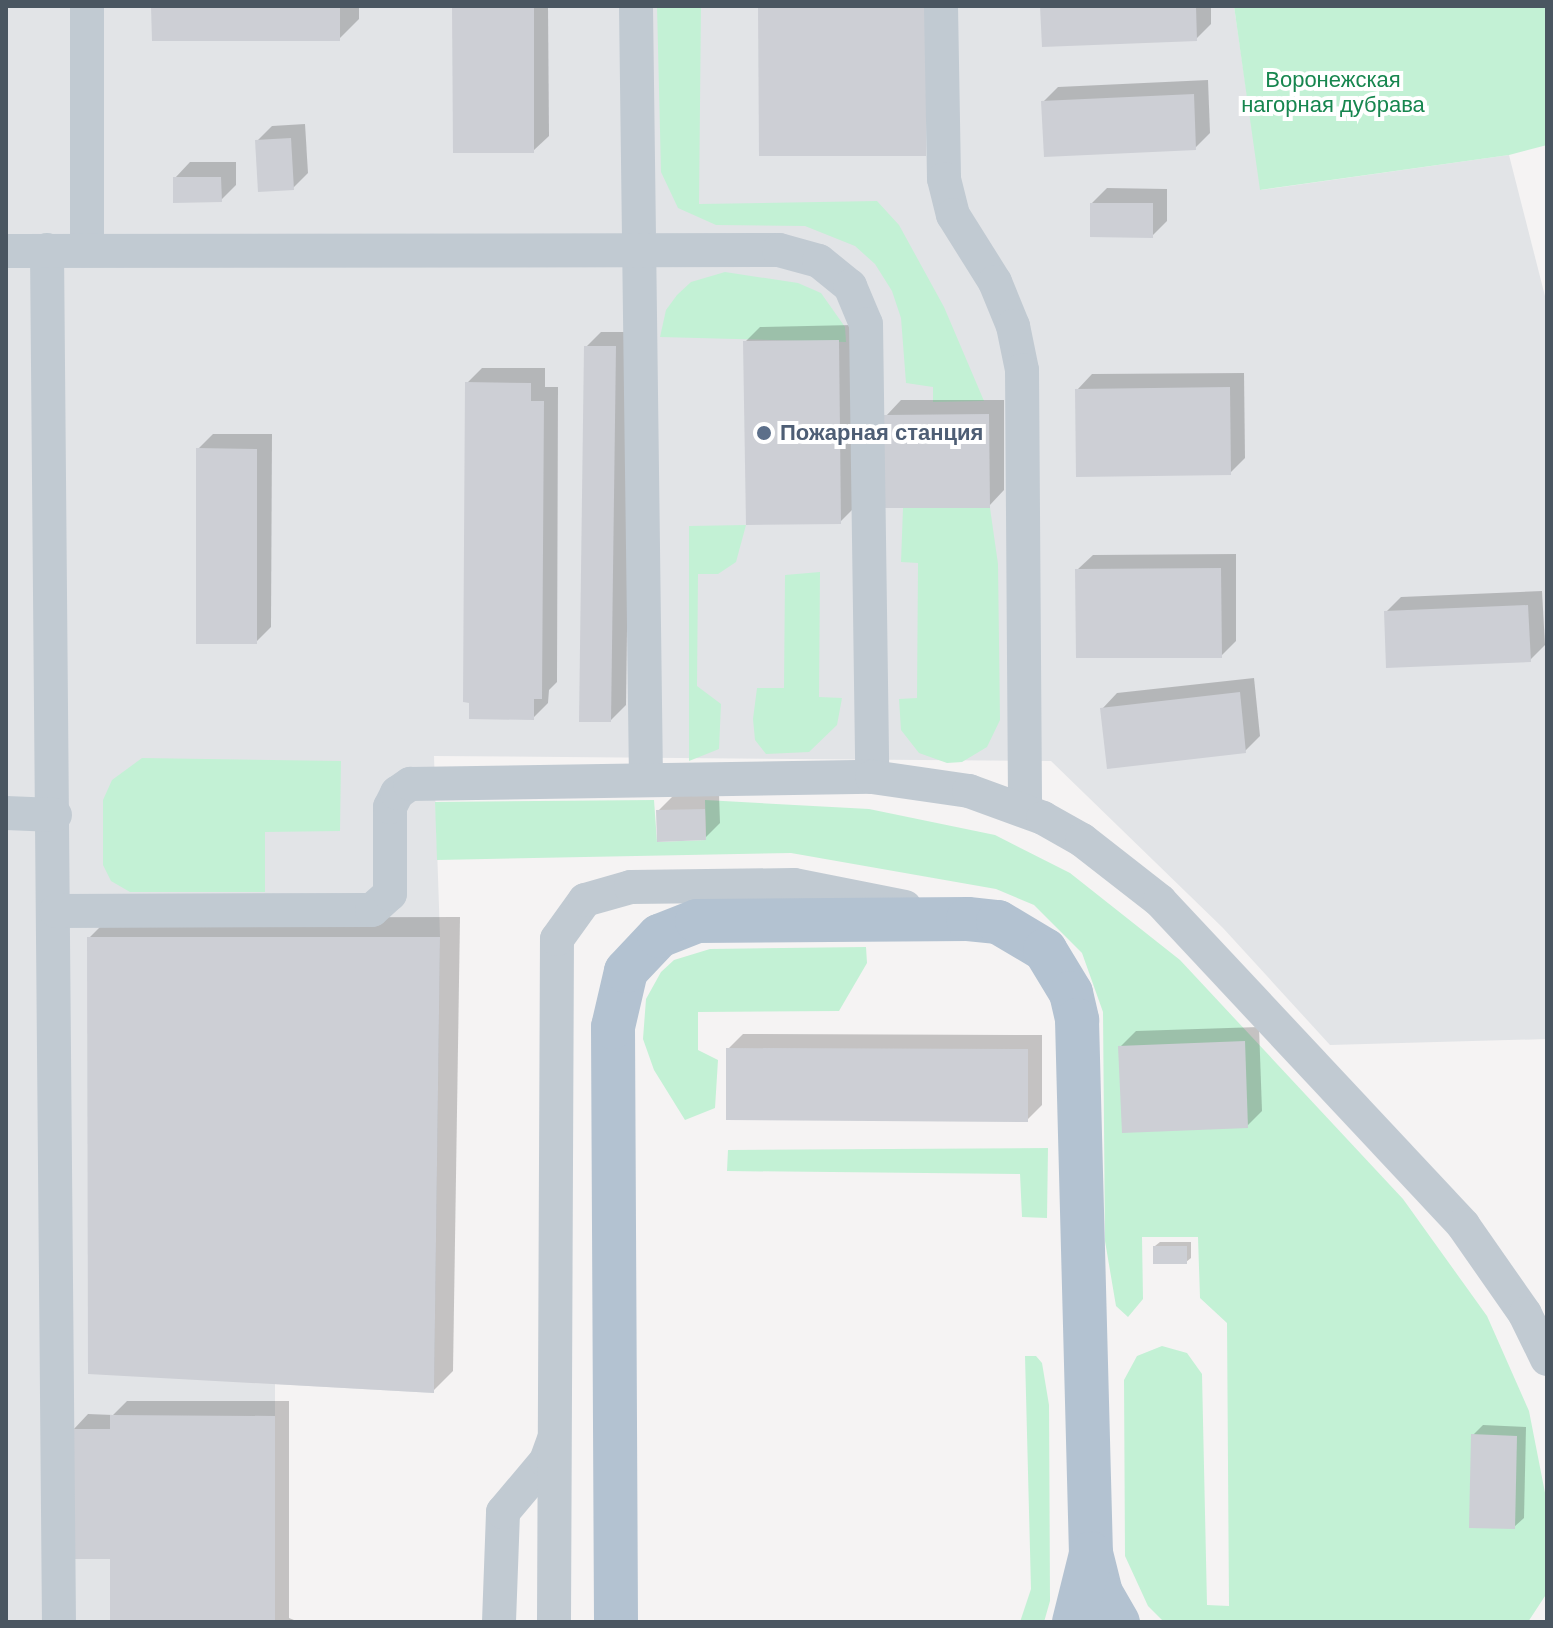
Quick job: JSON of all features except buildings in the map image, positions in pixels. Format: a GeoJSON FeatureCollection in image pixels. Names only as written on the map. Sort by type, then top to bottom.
{"type":"FeatureCollection","features":[{"type":"Feature","properties":{"kind":"main road"},"geometry":{"type":"LineString","coordinates":[[616,1622],[613,1027],[626,971],[659,936],[697,921],[968,919],[998,922],[1045,950],[1071,993],[1077,1020],[1091,1553],[1101,1593],[1118,1622]]}},
{"type":"Feature","properties":{"kind":"main road"},"geometry":{"type":"LineString","coordinates":[[1074,1622],[1091,1553]]}},
{"type":"Feature","properties":{"kind":"street"},"geometry":{"type":"LineString","coordinates":[[87,6],[87,250]]}},
{"type":"Feature","properties":{"kind":"street"},"geometry":{"type":"LineString","coordinates":[[636,6],[636,252],[646,779]]}},
{"type":"Feature","properties":{"kind":"street"},"geometry":{"type":"LineString","coordinates":[[941,6],[947,191],[967,243],[995,282],[1013,326],[1022,370],[1025,810]]}},
{"type":"Feature","properties":{"kind":"street"},"geometry":{"type":"LineString","coordinates":[[47,250],[56,911],[59,1622]]}},
{"type":"Feature","properties":{"kind":"street"},"geometry":{"type":"LineString","coordinates":[[6,251],[799,254],[837,273],[860,303],[867,369],[872,777]]}},
{"type":"Feature","properties":{"kind":"street"},"geometry":{"type":"LineString","coordinates":[[56,911],[372,910],[390,894],[390,807],[403,787],[689,778],[872,777],[969,791],[1025,810],[1122,868],[1202,944],[1463,1225],[1525,1314],[1547,1359]]}},
{"type":"Feature","properties":{"kind":"street"},"geometry":{"type":"LineString","coordinates":[[6,813],[55,815]]}},
{"type":"Feature","properties":{"kind":"street"},"geometry":{"type":"LineString","coordinates":[[554,1622],[553,963],[557,939],[568,917],[607,890],[794,885],[968,919]]}},
{"type":"Feature","properties":{"kind":"street"},"geometry":{"type":"LineString","coordinates":[[499,1622],[503,1512],[546,1461],[555,1430]]}},
{"type":"Feature","properties":{"kind":"shaded area"},"geometry":{"type":"Polygon","coordinates":[[[6,6],[1234,6],[1261,190],[1509,155],[1547,304],[1547,1039],[1330,1045],[1223,928],[1051,761],[434,756],[440,937],[434,1393],[275,1384],[275,1622],[6,1622],[6,6]]]}},
{"type":"Feature","properties":{"kind":"green space"},"geometry":{"type":"Polygon","coordinates":[[[657,6],[701,6],[699,204],[877,201],[899,225],[944,307],[984,401],[933,402],[933,387],[906,383],[901,318],[892,291],[875,264],[855,246],[805,226],[716,225],[678,208],[661,172],[657,6]]]}},
{"type":"Feature","properties":{"kind":"green space","name":"Воронежская нагорная дубрава"},"geometry":{"type":"Polygon","coordinates":[[[1234,6],[1547,6],[1547,145],[1509,155],[1260,190],[1234,6]]]}},
{"type":"Feature","properties":{"kind":"green space"},"geometry":{"type":"Polygon","coordinates":[[[725,272],[798,283],[821,293],[845,327],[846,342],[660,337],[666,310],[677,295],[691,282],[725,272]]]}},
{"type":"Feature","properties":{"kind":"green space"},"geometry":{"type":"Polygon","coordinates":[[[903,508],[990,508],[998,564],[1000,720],[987,747],[962,762],[947,763],[919,753],[901,730],[899,699],[917,698],[918,563],[901,562],[903,508]]]}},
{"type":"Feature","properties":{"kind":"green space"},"geometry":{"type":"Polygon","coordinates":[[[746,525],[736,562],[718,574],[698,574],[697,686],[721,704],[719,749],[689,761],[689,526],[746,525]]]}},
{"type":"Feature","properties":{"kind":"green space"},"geometry":{"type":"Polygon","coordinates":[[[820,572],[819,697],[842,698],[837,725],[809,752],[766,754],[755,740],[753,719],[757,688],[784,688],[785,575],[820,572]]]}},
{"type":"Feature","properties":{"kind":"green space"},"geometry":{"type":"Polygon","coordinates":[[[142,758],[341,761],[340,831],[265,832],[265,892],[130,892],[111,881],[103,865],[103,800],[112,780],[142,758]]]}},
{"type":"Feature","properties":{"kind":"green space"},"geometry":{"type":"Polygon","coordinates":[[[654,800],[657,842],[706,840],[705,800],[869,809],[995,835],[1070,873],[1180,960],[1403,1199],[1487,1316],[1529,1411],[1547,1503],[1547,1593],[1528,1622],[1164,1622],[1148,1606],[1125,1556],[1124,1380],[1137,1356],[1162,1346],[1187,1353],[1202,1374],[1207,1605],[1229,1606],[1227,1323],[1200,1298],[1198,1237],[1142,1237],[1143,1299],[1128,1317],[1116,1306],[1105,1241],[1103,1012],[1082,953],[1034,905],[996,889],[791,853],[437,860],[435,802],[654,800]]]}},
{"type":"Feature","properties":{"kind":"green space"},"geometry":{"type":"Polygon","coordinates":[[[866,947],[867,963],[839,1011],[698,1012],[698,1050],[718,1060],[715,1108],[685,1120],[654,1070],[643,1039],[646,999],[661,972],[674,960],[710,949],[866,947]]]}},
{"type":"Feature","properties":{"kind":"green space"},"geometry":{"type":"Polygon","coordinates":[[[1048,1148],[1047,1218],[1022,1217],[1020,1174],[727,1171],[728,1150],[1048,1148]]]}},
{"type":"Feature","properties":{"kind":"green space"},"geometry":{"type":"Polygon","coordinates":[[[1025,1356],[1036,1356],[1042,1363],[1049,1405],[1050,1601],[1044,1622],[1020,1622],[1031,1589],[1025,1356]]]}},
{"type":"Feature","properties":{"kind":"place","name":"Пожарная станция"},"geometry":{"type":"Point","coordinates":[764,433]}}]}
